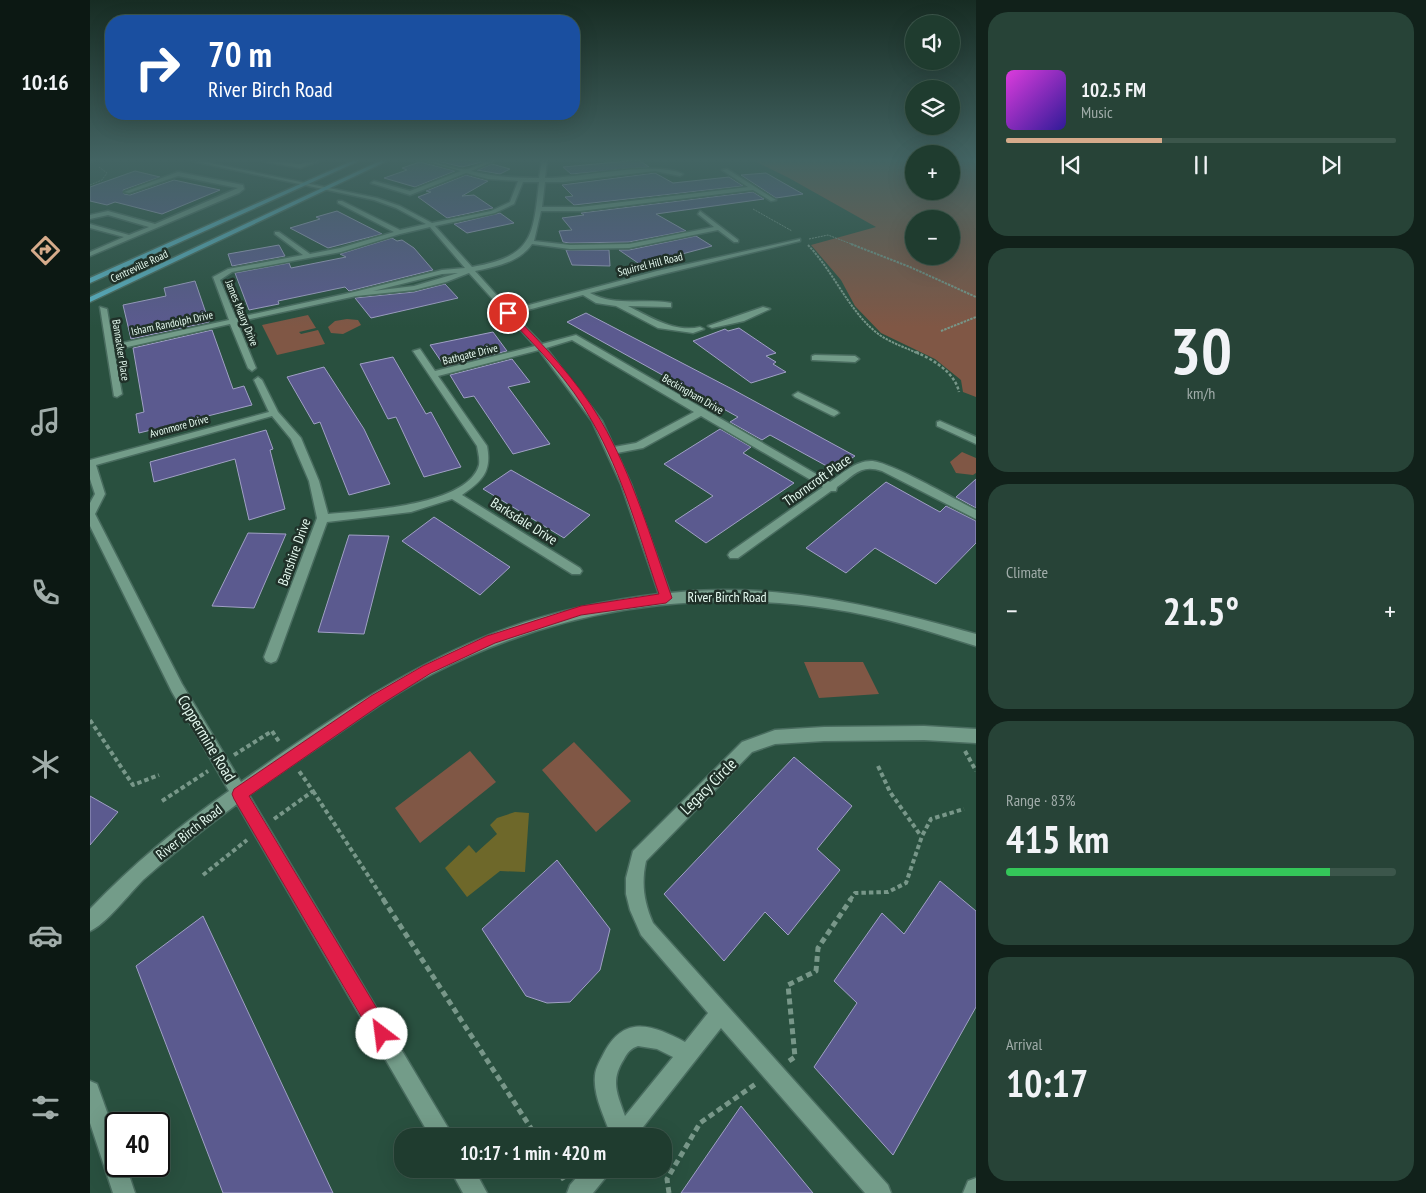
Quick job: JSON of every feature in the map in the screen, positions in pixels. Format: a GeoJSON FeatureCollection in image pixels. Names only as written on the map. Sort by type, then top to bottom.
{"type":"FeatureCollection","features":[{"type":"Feature","properties":{"kind":"main road","name":"Centreville Road"},"geometry":{"type":"LineString","coordinates":[[90,282],[237,216]]}},
{"type":"Feature","properties":{"kind":"main road","name":"Centreville Road"},"geometry":{"type":"LineString","coordinates":[[90,300],[268,216]]}},
{"type":"Feature","properties":{"kind":"street"},"geometry":{"type":"LineString","coordinates":[[117,216],[154,226]]}},
{"type":"Feature","properties":{"kind":"street"},"geometry":{"type":"LineString","coordinates":[[90,254],[178,216]]}},
{"type":"Feature","properties":{"kind":"street"},"geometry":{"type":"LineString","coordinates":[[367,216],[399,232]]}},
{"type":"Feature","properties":{"kind":"street"},"geometry":{"type":"LineString","coordinates":[[414,216],[431,225],[508,313],[540,346],[570,383],[596,421],[626,484],[666,598]]}},
{"type":"Feature","properties":{"kind":"street","name":"James Maury Drive"},"geometry":{"type":"LineString","coordinates":[[252,368],[216,279],[230,270],[341,250],[399,232],[476,216]]}},
{"type":"Feature","properties":{"kind":"street"},"geometry":{"type":"LineString","coordinates":[[536,216],[530,242],[570,247],[628,246],[719,228]]}},
{"type":"Feature","properties":{"kind":"street"},"geometry":{"type":"LineString","coordinates":[[703,216],[736,240]]}},
{"type":"Feature","properties":{"kind":"street"},"geometry":{"type":"LineString","coordinates":[[90,226],[130,236]]}},
{"type":"Feature","properties":{"kind":"street"},"geometry":{"type":"LineString","coordinates":[[278,233],[309,256]]}},
{"type":"Feature","properties":{"kind":"street","name":"Squirrel Hill Road"},"geometry":{"type":"LineString","coordinates":[[508,313],[656,273],[800,240]]}},
{"type":"Feature","properties":{"kind":"street","name":"Isham Randolph Drive"},"geometry":{"type":"LineString","coordinates":[[110,348],[356,294],[445,271],[470,270],[506,260],[524,250],[530,242]]}},
{"type":"Feature","properties":{"kind":"street"},"geometry":{"type":"LineString","coordinates":[[584,293],[598,301],[618,304],[668,305]]}},
{"type":"Feature","properties":{"kind":"street"},"geometry":{"type":"LineString","coordinates":[[618,304],[661,326],[693,331],[700,329]]}},
{"type":"Feature","properties":{"kind":"street","name":"Bannacker Place"},"geometry":{"type":"LineString","coordinates":[[103,309],[117,394]]}},
{"type":"Feature","properties":{"kind":"street"},"geometry":{"type":"LineString","coordinates":[[712,326],[741,319],[766,309]]}},
{"type":"Feature","properties":{"kind":"street","name":"Beckingham Drive"},"geometry":{"type":"LineString","coordinates":[[540,346],[573,337],[832,488]]}},
{"type":"Feature","properties":{"kind":"street","name":"Bathgate Drive"},"geometry":{"type":"LineString","coordinates":[[435,374],[540,346]]}},
{"type":"Feature","properties":{"kind":"street"},"geometry":{"type":"LineString","coordinates":[[323,518],[404,510],[455,496],[474,480],[482,469],[484,459],[482,446],[417,350]]}},
{"type":"Feature","properties":{"kind":"street"},"geometry":{"type":"LineString","coordinates":[[815,358],[855,359]]}},
{"type":"Feature","properties":{"kind":"street","name":"Banshire Drive"},"geometry":{"type":"LineString","coordinates":[[258,380],[274,413],[296,438],[314,481],[323,518],[271,657]]}},
{"type":"Feature","properties":{"kind":"street"},"geometry":{"type":"LineString","coordinates":[[798,395],[834,413]]}},
{"type":"Feature","properties":{"kind":"street"},"geometry":{"type":"LineString","coordinates":[[611,451],[639,446],[702,411]]}},
{"type":"Feature","properties":{"kind":"street","name":"Avonmore Drive"},"geometry":{"type":"LineString","coordinates":[[90,464],[274,413]]}},
{"type":"Feature","properties":{"kind":"street"},"geometry":{"type":"LineString","coordinates":[[940,424],[976,441]]}},
{"type":"Feature","properties":{"kind":"street","name":"Coppermine Road"},"geometry":{"type":"LineString","coordinates":[[90,464],[100,494],[90,514],[177,688],[437,1128]]}},
{"type":"Feature","properties":{"kind":"street","name":"Thorncroft Place"},"geometry":{"type":"LineString","coordinates":[[734,555],[832,488],[860,466],[872,464],[886,469],[976,515]]}},
{"type":"Feature","properties":{"kind":"street","name":"Barksdale Drive"},"geometry":{"type":"LineString","coordinates":[[455,496],[576,571]]}},
{"type":"Feature","properties":{"kind":"street","name":"River Birch Road"},"geometry":{"type":"LineString","coordinates":[[90,922],[112,897],[148,864],[239,794],[375,701],[427,670],[491,639],[581,610],[666,598],[726,595],[777,597],[831,604],[894,616],[976,640]]}},
{"type":"Feature","properties":{"kind":"street","name":"Legacy Circle"},"geometry":{"type":"LineString","coordinates":[[880,1193],[647,929],[636,904],[633,881],[639,857],[747,747],[775,737],[824,734],[924,733],[976,736]]}},
{"type":"Feature","properties":{"kind":"street"},"geometry":{"type":"LineString","coordinates":[[629,1128],[721,1012]]}},
{"type":"Feature","properties":{"kind":"street"},"geometry":{"type":"LineString","coordinates":[[620,1128],[613,1113],[605,1076],[619,1045],[638,1035],[661,1039],[688,1054]]}},
{"type":"Feature","properties":{"kind":"street"},"geometry":{"type":"LineString","coordinates":[[90,1091],[124,1193]]}},
{"type":"Feature","properties":{"kind":"street"},"geometry":{"type":"LineString","coordinates":[[467,1178],[476,1193]]}},
{"type":"Feature","properties":{"kind":"street"},"geometry":{"type":"LineString","coordinates":[[578,1193],[590,1178]]}},
{"type":"Feature","properties":{"kind":"street"},"geometry":{"type":"LineString","coordinates":[[974,1193],[976,1189]]}},
{"type":"Feature","properties":{"kind":"path"},"geometry":{"type":"LineString","coordinates":[[765,216],[786,226],[832,273],[852,306],[878,334],[929,359],[955,378],[959,392]]}},
{"type":"Feature","properties":{"kind":"path"},"geometry":{"type":"LineString","coordinates":[[800,240],[828,235],[910,267],[976,297]]}},
{"type":"Feature","properties":{"kind":"path"},"geometry":{"type":"LineString","coordinates":[[941,331],[976,317]]}},
{"type":"Feature","properties":{"kind":"path"},"geometry":{"type":"LineString","coordinates":[[90,720],[133,785],[159,775]]}},
{"type":"Feature","properties":{"kind":"path"},"geometry":{"type":"LineString","coordinates":[[878,766],[890,792],[922,836]]}},
{"type":"Feature","properties":{"kind":"path"},"geometry":{"type":"LineString","coordinates":[[312,791],[531,1128]]}},
{"type":"Feature","properties":{"kind":"path"},"geometry":{"type":"LineString","coordinates":[[669,1193],[667,1178],[700,1123],[795,1057],[788,985],[816,971],[818,948],[855,893],[888,892],[906,883],[922,836],[931,819],[964,809]]}},
{"type":"Feature","properties":{"kind":"shaded area"},"geometry":{"type":"Polygon","coordinates":[[[856,216],[905,216],[905,265],[960,265],[960,216],[976,216],[976,397],[963,392],[961,380],[935,359],[881,333],[855,306],[841,280],[811,245],[876,227],[856,216]]]}},
{"type":"Feature","properties":{"kind":"shaded area"},"geometry":{"type":"Polygon","coordinates":[[[308,315],[316,328],[299,332],[301,334],[318,330],[325,344],[277,355],[262,325],[308,315]]]}},
{"type":"Feature","properties":{"kind":"shaded area"},"geometry":{"type":"Polygon","coordinates":[[[358,320],[361,325],[343,334],[331,333],[328,327],[335,321],[358,320]]]}},
{"type":"Feature","properties":{"kind":"shaded area"},"geometry":{"type":"Polygon","coordinates":[[[962,452],[976,458],[976,473],[973,475],[956,473],[950,462],[962,452]]]}},
{"type":"Feature","properties":{"kind":"shaded area"},"geometry":{"type":"Polygon","coordinates":[[[804,662],[863,662],[879,694],[819,698],[804,662]]]}},
{"type":"Feature","properties":{"kind":"shaded area"},"geometry":{"type":"Polygon","coordinates":[[[574,742],[631,801],[596,832],[542,770],[574,742]]]}},
{"type":"Feature","properties":{"kind":"shaded area"},"geometry":{"type":"Polygon","coordinates":[[[470,751],[496,782],[420,843],[395,808],[470,751]]]}},
{"type":"Feature","properties":{"kind":"shaded area"},"geometry":{"type":"Polygon","coordinates":[[[515,812],[529,813],[525,872],[500,871],[467,897],[445,868],[469,845],[476,853],[497,834],[490,825],[497,818],[515,812]]]}},
{"type":"Feature","properties":{"kind":"building"},"geometry":{"type":"Polygon","coordinates":[[[346,216],[382,234],[328,248],[290,228],[320,219],[316,217],[346,216]]]}},
{"type":"Feature","properties":{"kind":"building"},"geometry":{"type":"Polygon","coordinates":[[[444,216],[458,216],[447,218],[444,216]]]}},
{"type":"Feature","properties":{"kind":"building"},"geometry":{"type":"Polygon","coordinates":[[[489,216],[504,216],[514,223],[467,233],[454,224],[489,216]]]}},
{"type":"Feature","properties":{"kind":"building"},"geometry":{"type":"Polygon","coordinates":[[[579,216],[659,216],[686,231],[629,242],[570,243],[563,242],[559,231],[572,230],[562,218],[579,216]]]}},
{"type":"Feature","properties":{"kind":"building"},"geometry":{"type":"Polygon","coordinates":[[[696,236],[712,246],[641,265],[619,250],[629,250],[696,236]]]}},
{"type":"Feature","properties":{"kind":"building"},"geometry":{"type":"Polygon","coordinates":[[[392,238],[397,241],[402,240],[414,248],[433,270],[349,291],[345,287],[278,301],[279,304],[249,310],[235,273],[289,263],[291,268],[346,257],[340,254],[392,238]]]}},
{"type":"Feature","properties":{"kind":"building"},"geometry":{"type":"Polygon","coordinates":[[[279,245],[285,256],[232,266],[228,254],[279,245]]]}},
{"type":"Feature","properties":{"kind":"building"},"geometry":{"type":"Polygon","coordinates":[[[566,250],[609,250],[610,266],[572,265],[566,250]]]}},
{"type":"Feature","properties":{"kind":"building"},"geometry":{"type":"Polygon","coordinates":[[[195,281],[209,322],[131,339],[123,305],[166,296],[164,288],[195,281]]]}},
{"type":"Feature","properties":{"kind":"building"},"geometry":{"type":"Polygon","coordinates":[[[445,284],[458,298],[371,318],[355,298],[414,292],[445,284]]]}},
{"type":"Feature","properties":{"kind":"building"},"geometry":{"type":"Polygon","coordinates":[[[586,313],[855,456],[834,470],[770,435],[762,440],[730,422],[738,417],[567,322],[586,313]]]}},
{"type":"Feature","properties":{"kind":"building"},"geometry":{"type":"Polygon","coordinates":[[[739,328],[776,353],[766,356],[776,362],[773,364],[786,372],[751,383],[693,341],[725,329],[728,331],[739,328]]]}},
{"type":"Feature","properties":{"kind":"building"},"geometry":{"type":"Polygon","coordinates":[[[212,330],[233,389],[244,386],[252,405],[139,433],[136,414],[144,412],[133,348],[212,330]]]}},
{"type":"Feature","properties":{"kind":"building"},"geometry":{"type":"Polygon","coordinates":[[[493,332],[507,351],[445,367],[430,345],[493,332]]]}},
{"type":"Feature","properties":{"kind":"building"},"geometry":{"type":"Polygon","coordinates":[[[393,357],[426,414],[431,412],[461,467],[424,477],[396,417],[388,419],[360,364],[393,357]]]}},
{"type":"Feature","properties":{"kind":"building"},"geometry":{"type":"Polygon","coordinates":[[[512,359],[530,382],[508,387],[550,444],[513,454],[474,396],[464,398],[450,375],[512,359]]]}},
{"type":"Feature","properties":{"kind":"building"},"geometry":{"type":"Polygon","coordinates":[[[324,367],[364,429],[390,484],[349,495],[320,422],[314,424],[287,377],[324,367]]]}},
{"type":"Feature","properties":{"kind":"building"},"geometry":{"type":"Polygon","coordinates":[[[720,429],[751,447],[743,453],[794,483],[706,543],[675,521],[713,496],[664,464],[720,429]]]}},
{"type":"Feature","properties":{"kind":"building"},"geometry":{"type":"Polygon","coordinates":[[[266,430],[273,449],[270,450],[285,509],[249,520],[235,459],[154,482],[150,462],[266,430]]]}},
{"type":"Feature","properties":{"kind":"building"},"geometry":{"type":"Polygon","coordinates":[[[511,470],[590,515],[564,538],[483,489],[511,470]]]}},
{"type":"Feature","properties":{"kind":"building"},"geometry":{"type":"Polygon","coordinates":[[[976,479],[976,508],[956,497],[976,479]]]}},
{"type":"Feature","properties":{"kind":"building"},"geometry":{"type":"Polygon","coordinates":[[[886,482],[940,512],[946,506],[976,521],[976,543],[936,584],[875,548],[846,573],[806,548],[886,482]]]}},
{"type":"Feature","properties":{"kind":"building"},"geometry":{"type":"Polygon","coordinates":[[[434,517],[510,567],[480,595],[402,541],[434,517]]]}},
{"type":"Feature","properties":{"kind":"building"},"geometry":{"type":"Polygon","coordinates":[[[248,533],[286,534],[254,608],[212,606],[248,533]]]}},
{"type":"Feature","properties":{"kind":"building"},"geometry":{"type":"Polygon","coordinates":[[[349,535],[389,536],[364,634],[318,632],[349,535]]]}},
{"type":"Feature","properties":{"kind":"building"},"geometry":{"type":"Polygon","coordinates":[[[794,757],[852,806],[817,849],[840,870],[788,935],[765,912],[724,961],[664,894],[794,757]]]}},
{"type":"Feature","properties":{"kind":"building"},"geometry":{"type":"Polygon","coordinates":[[[90,796],[118,812],[90,845],[90,796]]]}},
{"type":"Feature","properties":{"kind":"building"},"geometry":{"type":"Polygon","coordinates":[[[557,860],[610,929],[600,970],[570,1002],[547,1003],[526,996],[482,929],[557,860]]]}},
{"type":"Feature","properties":{"kind":"building"},"geometry":{"type":"Polygon","coordinates":[[[940,881],[976,911],[976,1007],[893,1155],[814,1067],[857,1003],[834,981],[882,913],[904,934],[940,881]]]}},
{"type":"Feature","properties":{"kind":"building"},"geometry":{"type":"Polygon","coordinates":[[[203,916],[333,1193],[223,1193],[136,966],[203,916]]]}},
{"type":"Feature","properties":{"kind":"building"},"geometry":{"type":"Polygon","coordinates":[[[741,1106],[813,1193],[681,1193],[741,1106]]]}},
{"type":"Feature","properties":{"kind":"route"},"geometry":{"type":"LineString","coordinates":[[382,1034],[239,794],[290,757],[375,701],[427,670],[491,639],[581,610],[666,598],[656,564],[626,484],[596,421],[570,383],[540,346],[508,313]]}}]}
